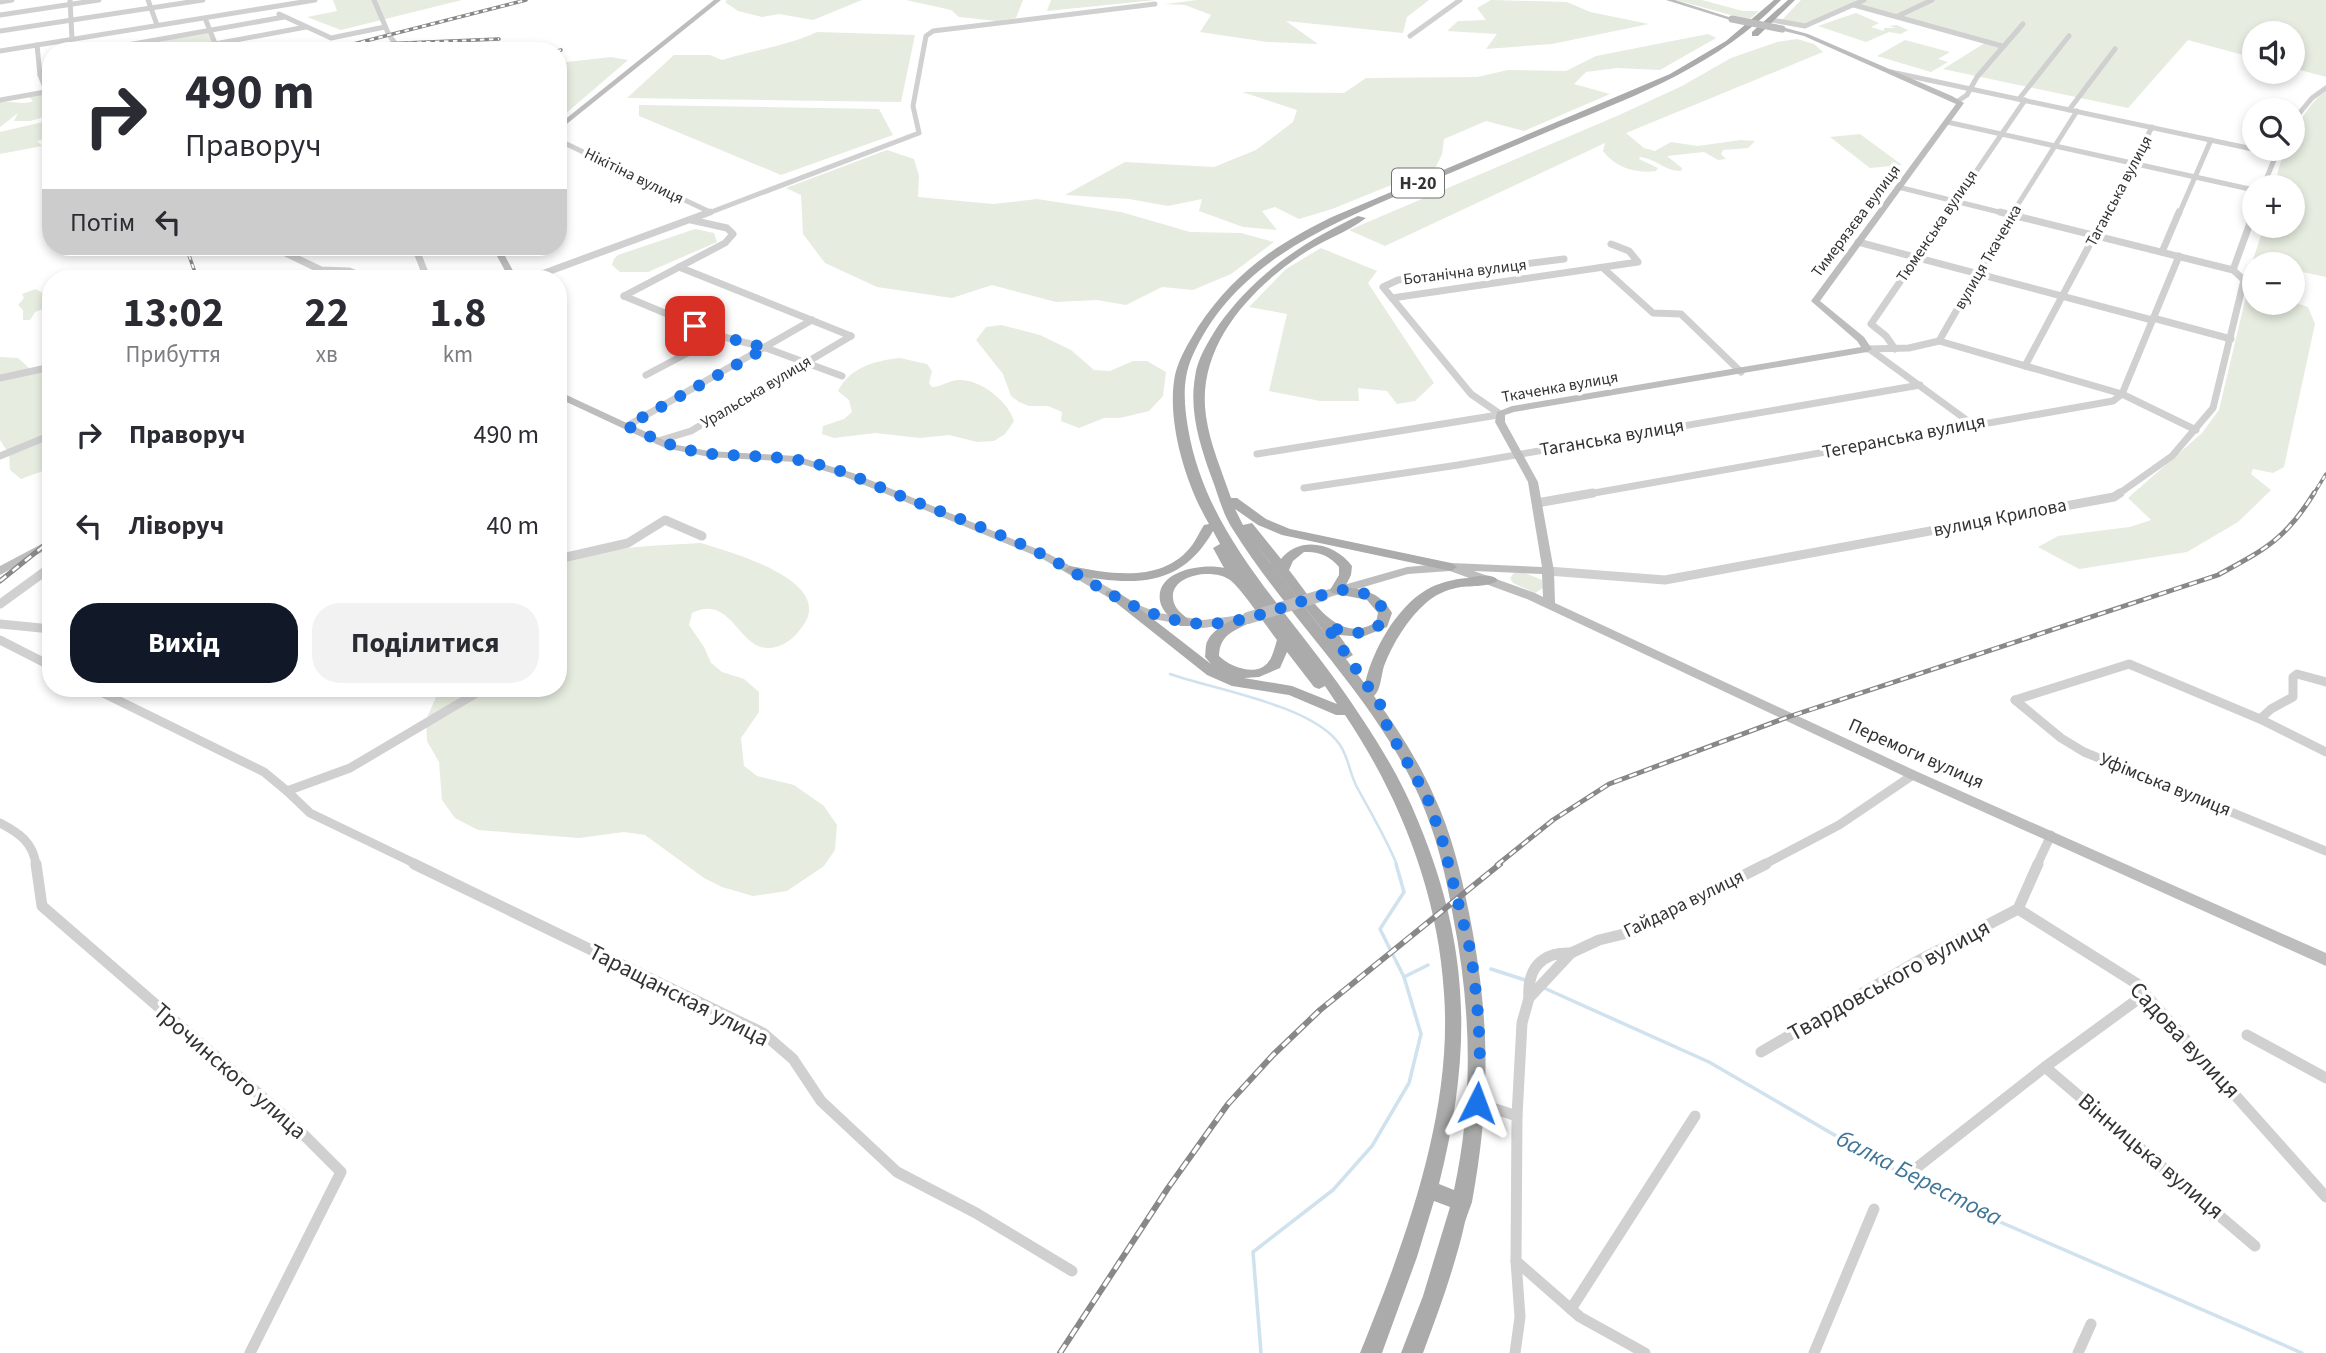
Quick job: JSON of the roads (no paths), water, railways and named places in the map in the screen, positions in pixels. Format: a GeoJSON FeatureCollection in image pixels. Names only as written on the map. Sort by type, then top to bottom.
{"type":"FeatureCollection","features":[{"type":"Feature","properties":{"kind":"main road"},"geometry":{"type":"LineString","coordinates":[[567,122],[718,0]]}},
{"type":"Feature","properties":{"kind":"main road"},"geometry":{"type":"LineString","coordinates":[[1669,0],[1732,19],[1806,35],[1958,101]]}},
{"type":"Feature","properties":{"kind":"main road","name":"Н-20"},"geometry":{"type":"LineString","coordinates":[[1371,1353],[1394,1297],[1429,1190],[1448,1076],[1453,1019],[1452,974],[1433,891],[1416,838],[1389,774],[1355,719],[1242,567],[1203,505],[1185,456],[1179,384],[1182,371],[1193,344],[1224,298],[1252,270],[1293,240],[1647,88],[1699,61],[1734,38],[1776,0]]}},
{"type":"Feature","properties":{"kind":"main road","name":"Н-20"},"geometry":{"type":"LineString","coordinates":[[1412,1353],[1442,1273],[1472,1155],[1480,1048],[1471,953],[1452,870],[1427,797],[1388,729],[1235,523],[1228,496],[1207,449],[1199,410],[1200,379],[1208,353],[1238,304],[1271,271],[1318,238],[1458,171],[1621,109],[1711,64],[1772,20],[1792,0]]}},
{"type":"Feature","properties":{"kind":"main road"},"geometry":{"type":"LineString","coordinates":[[1699,61],[1711,64]]}},
{"type":"Feature","properties":{"kind":"main road","name":"Тимерязєва вулиця"},"geometry":{"type":"LineString","coordinates":[[1867,349],[1861,339],[1815,301],[1947,122],[1959,105],[1958,101]]}},
{"type":"Feature","properties":{"kind":"main road","name":"Ткаченка вулиця"},"geometry":{"type":"LineString","coordinates":[[1500,414],[1512,409],[1867,349]]}},
{"type":"Feature","properties":{"kind":"main road"},"geometry":{"type":"LineString","coordinates":[[567,398],[669,446],[709,454],[796,459],[819,464],[994,533],[1157,616],[1185,623],[1222,624],[1248,618],[1407,571],[1451,567],[1548,570]]}},
{"type":"Feature","properties":{"kind":"main road"},"geometry":{"type":"LineString","coordinates":[[1500,414],[1500,422],[1533,482],[1548,570],[1549,605]]}},
{"type":"Feature","properties":{"kind":"main road"},"geometry":{"type":"LineString","coordinates":[[1228,496],[1262,522],[1286,532],[1451,567]]}},
{"type":"Feature","properties":{"kind":"main road"},"geometry":{"type":"LineString","coordinates":[[1228,496],[1244,522],[1326,625],[1380,704],[1388,729]]}},
{"type":"Feature","properties":{"kind":"main road"},"geometry":{"type":"LineString","coordinates":[[1203,505],[1208,528],[1236,578],[1341,711]]}},
{"type":"Feature","properties":{"kind":"main road"},"geometry":{"type":"LineString","coordinates":[[1070,570],[1125,578],[1161,573],[1190,556],[1202,542],[1208,528]]}},
{"type":"Feature","properties":{"kind":"main road"},"geometry":{"type":"LineString","coordinates":[[0,571],[42,547]]}},
{"type":"Feature","properties":{"kind":"main road"},"geometry":{"type":"LineString","coordinates":[[1283,570],[1285,562],[1295,552],[1310,548],[1328,551],[1335,554],[1346,566],[1345,575],[1337,590]]}},
{"type":"Feature","properties":{"kind":"main road","name":"Перемоги вулиця"},"geometry":{"type":"LineString","coordinates":[[1451,567],[1492,580],[1549,605],[1913,775],[2326,960]]}},
{"type":"Feature","properties":{"kind":"main road"},"geometry":{"type":"LineString","coordinates":[[1185,623],[1169,608],[1167,601],[1169,588],[1177,579],[1189,572],[1207,569],[1236,578]]}},
{"type":"Feature","properties":{"kind":"main road"},"geometry":{"type":"LineString","coordinates":[[1371,692],[1376,664],[1413,605],[1436,589],[1455,582],[1492,580]]}},
{"type":"Feature","properties":{"kind":"main road"},"geometry":{"type":"LineString","coordinates":[[1326,625],[1339,631],[1358,634],[1375,629],[1384,618],[1383,607],[1372,597],[1337,590]]}},
{"type":"Feature","properties":{"kind":"main road"},"geometry":{"type":"LineString","coordinates":[[1112,594],[1212,672],[1232,681],[1292,691],[1355,719]]}},
{"type":"Feature","properties":{"kind":"main road"},"geometry":{"type":"LineString","coordinates":[[1248,618],[1221,633],[1213,642],[1212,657],[1218,664],[1236,672],[1258,674],[1275,665],[1280,658],[1284,640]]}},
{"type":"Feature","properties":{"kind":"main road"},"geometry":{"type":"LineString","coordinates":[[1429,1190],[1462,1202]]}},
{"type":"Feature","properties":{"kind":"street"},"geometry":{"type":"LineString","coordinates":[[0,2],[12,0]]}},
{"type":"Feature","properties":{"kind":"street"},"geometry":{"type":"LineString","coordinates":[[0,15],[71,2],[99,0]]}},
{"type":"Feature","properties":{"kind":"street"},"geometry":{"type":"LineString","coordinates":[[149,0],[157,25]]}},
{"type":"Feature","properties":{"kind":"street"},"geometry":{"type":"LineString","coordinates":[[0,31],[203,0]]}},
{"type":"Feature","properties":{"kind":"street"},"geometry":{"type":"LineString","coordinates":[[54,42],[312,0]]}},
{"type":"Feature","properties":{"kind":"street"},"geometry":{"type":"LineString","coordinates":[[374,0],[385,27],[395,42]]}},
{"type":"Feature","properties":{"kind":"street"},"geometry":{"type":"LineString","coordinates":[[1410,36],[1460,0]]}},
{"type":"Feature","properties":{"kind":"street"},"geometry":{"type":"LineString","coordinates":[[1772,20],[1805,26],[1864,0]]}},
{"type":"Feature","properties":{"kind":"street"},"geometry":{"type":"LineString","coordinates":[[1898,16],[1932,0]]}},
{"type":"Feature","properties":{"kind":"street"},"geometry":{"type":"LineString","coordinates":[[71,2],[72,39]]}},
{"type":"Feature","properties":{"kind":"street"},"geometry":{"type":"LineString","coordinates":[[256,3],[331,38],[385,27]]}},
{"type":"Feature","properties":{"kind":"street"},"geometry":{"type":"LineString","coordinates":[[553,270],[919,133],[913,107],[926,36],[933,31],[1155,4]]}},
{"type":"Feature","properties":{"kind":"street"},"geometry":{"type":"LineString","coordinates":[[1854,5],[2002,46]]}},
{"type":"Feature","properties":{"kind":"street"},"geometry":{"type":"LineString","coordinates":[[146,42],[284,17]]}},
{"type":"Feature","properties":{"kind":"street"},"geometry":{"type":"LineString","coordinates":[[205,18],[214,42]]}},
{"type":"Feature","properties":{"kind":"street"},"geometry":{"type":"LineString","coordinates":[[1958,101],[1964,99],[1977,77],[2023,24]]}},
{"type":"Feature","properties":{"kind":"street"},"geometry":{"type":"LineString","coordinates":[[225,42],[306,26]]}},
{"type":"Feature","properties":{"kind":"street","name":"Тюменська вулиця"},"geometry":{"type":"LineString","coordinates":[[1895,349],[1886,335],[1871,324],[1953,201],[2002,134],[2022,100],[2069,36]]}},
{"type":"Feature","properties":{"kind":"street"},"geometry":{"type":"LineString","coordinates":[[0,51],[42,44]]}},
{"type":"Feature","properties":{"kind":"street"},"geometry":{"type":"LineString","coordinates":[[37,45],[42,79]]}},
{"type":"Feature","properties":{"kind":"street","name":"вулиця Ткаченка"},"geometry":{"type":"LineString","coordinates":[[1939,341],[2073,111],[2115,49]]}},
{"type":"Feature","properties":{"kind":"street"},"geometry":{"type":"LineString","coordinates":[[1886,71],[2242,145]]}},
{"type":"Feature","properties":{"kind":"street"},"geometry":{"type":"LineString","coordinates":[[2305,106],[2326,88]]}},
{"type":"Feature","properties":{"kind":"street"},"geometry":{"type":"LineString","coordinates":[[0,100],[42,93]]}},
{"type":"Feature","properties":{"kind":"street"},"geometry":{"type":"LineString","coordinates":[[1947,122],[2242,187]]}},
{"type":"Feature","properties":{"kind":"street","name":"Таганська вулиця"},"geometry":{"type":"LineString","coordinates":[[2025,366],[2152,127]]}},
{"type":"Feature","properties":{"kind":"street"},"geometry":{"type":"LineString","coordinates":[[2162,252],[2211,140]]}},
{"type":"Feature","properties":{"kind":"street","name":"Нікітіна вулиця"},"geometry":{"type":"LineString","coordinates":[[567,144],[710,212]]}},
{"type":"Feature","properties":{"kind":"street"},"geometry":{"type":"LineString","coordinates":[[1898,187],[2233,270],[2244,238]]}},
{"type":"Feature","properties":{"kind":"street"},"geometry":{"type":"LineString","coordinates":[[690,220],[727,228],[733,234],[725,243],[624,296],[720,336],[766,348],[842,376]]}},
{"type":"Feature","properties":{"kind":"street"},"geometry":{"type":"LineString","coordinates":[[1858,242],[2231,339]]}},
{"type":"Feature","properties":{"kind":"street"},"geometry":{"type":"LineString","coordinates":[[1392,298],[1638,262],[1629,251],[1611,244]]}},
{"type":"Feature","properties":{"kind":"street"},"geometry":{"type":"LineString","coordinates":[[294,256],[300,261],[315,264],[321,270]]}},
{"type":"Feature","properties":{"kind":"street"},"geometry":{"type":"LineString","coordinates":[[2122,394],[2179,256]]}},
{"type":"Feature","properties":{"kind":"street","name":"Ботанічна вулиця"},"geometry":{"type":"LineString","coordinates":[[1392,298],[1383,287],[1398,280],[1564,259]]}},
{"type":"Feature","properties":{"kind":"street"},"geometry":{"type":"LineString","coordinates":[[679,267],[812,320]]}},
{"type":"Feature","properties":{"kind":"street"},"geometry":{"type":"LineString","coordinates":[[1603,268],[1653,313],[1681,314],[1741,372]]}},
{"type":"Feature","properties":{"kind":"street","name":"вулиця Крилова"},"geometry":{"type":"LineString","coordinates":[[1548,570],[1665,580],[2115,497],[2172,456],[2213,408],[2244,281],[2233,270]]}},
{"type":"Feature","properties":{"kind":"street"},"geometry":{"type":"LineString","coordinates":[[1392,298],[1471,394],[1486,407],[1500,414]]}},
{"type":"Feature","properties":{"kind":"street"},"geometry":{"type":"LineString","coordinates":[[627,426],[812,320]]}},
{"type":"Feature","properties":{"kind":"street","name":"Уральська вулиця"},"geometry":{"type":"LineString","coordinates":[[658,441],[691,431],[851,336],[812,320]]}},
{"type":"Feature","properties":{"kind":"street"},"geometry":{"type":"LineString","coordinates":[[646,375],[720,336]]}},
{"type":"Feature","properties":{"kind":"street"},"geometry":{"type":"LineString","coordinates":[[1867,349],[1921,347],[1939,341],[2122,394],[2196,430]]}},
{"type":"Feature","properties":{"kind":"street"},"geometry":{"type":"LineString","coordinates":[[1867,349],[1880,355],[1972,424]]}},
{"type":"Feature","properties":{"kind":"street"},"geometry":{"type":"LineString","coordinates":[[0,378],[42,368]]}},
{"type":"Feature","properties":{"kind":"street","name":"Таганська вулиця"},"geometry":{"type":"LineString","coordinates":[[1304,488],[1920,385]]}},
{"type":"Feature","properties":{"kind":"street","name":"Тегеранська вулиця"},"geometry":{"type":"LineString","coordinates":[[1536,503],[2113,401],[2122,394]]}},
{"type":"Feature","properties":{"kind":"street","name":"Ткаченка вулиця"},"geometry":{"type":"LineString","coordinates":[[1257,454],[1500,414]]}},
{"type":"Feature","properties":{"kind":"street"},"geometry":{"type":"LineString","coordinates":[[0,456],[42,439]]}},
{"type":"Feature","properties":{"kind":"street"},"geometry":{"type":"LineString","coordinates":[[567,557],[628,543],[665,520],[702,536]]}},
{"type":"Feature","properties":{"kind":"street"},"geometry":{"type":"LineString","coordinates":[[0,604],[42,573]]}},
{"type":"Feature","properties":{"kind":"street"},"geometry":{"type":"LineString","coordinates":[[0,624],[42,628]]}},
{"type":"Feature","properties":{"kind":"street"},"geometry":{"type":"LineString","coordinates":[[0,640],[42,661]]}},
{"type":"Feature","properties":{"kind":"street","name":"Уфімська вулиця"},"geometry":{"type":"LineString","coordinates":[[2260,719],[2129,664],[2117,665],[2015,700],[2061,738],[2084,752],[2326,851]]}},
{"type":"Feature","properties":{"kind":"street"},"geometry":{"type":"LineString","coordinates":[[2326,682],[2297,674],[2293,677],[2293,697],[2271,709],[2260,719],[2326,752]]}},
{"type":"Feature","properties":{"kind":"street","name":"Таращанская улица"},"geometry":{"type":"LineString","coordinates":[[111,697],[264,772],[310,813],[763,1032],[793,1059],[821,1101],[897,1172],[976,1213],[1072,1271]]}},
{"type":"Feature","properties":{"kind":"street"},"geometry":{"type":"LineString","coordinates":[[287,791],[350,768],[470,697]]}},
{"type":"Feature","properties":{"kind":"street","name":"Гайдара вулиця"},"geometry":{"type":"LineString","coordinates":[[1529,998],[1571,953],[1599,940],[1633,932],[1673,913],[1852,817],[1913,775]]}},
{"type":"Feature","properties":{"kind":"street","name":"Трочинского улица"},"geometry":{"type":"LineString","coordinates":[[0,823],[30,841],[39,865],[36,889],[42,906],[290,1121],[341,1172],[250,1353]]}},
{"type":"Feature","properties":{"kind":"street"},"geometry":{"type":"LineString","coordinates":[[2018,909],[2051,835]]}},
{"type":"Feature","properties":{"kind":"street","name":"Садова вулиця"},"geometry":{"type":"LineString","coordinates":[[2018,909],[2142,987],[2145,994],[2325,1195]]}},
{"type":"Feature","properties":{"kind":"street","name":"Твардовського вулиця"},"geometry":{"type":"LineString","coordinates":[[1761,1052],[1916,962],[2018,909]]}},
{"type":"Feature","properties":{"kind":"street"},"geometry":{"type":"LineString","coordinates":[[1515,1353],[1520,1317],[1516,1261],[1517,1116],[1522,1023],[1529,998],[1527,987],[1540,960],[1553,951],[1571,953]]}},
{"type":"Feature","properties":{"kind":"street"},"geometry":{"type":"LineString","coordinates":[[1915,1169],[2045,1067],[2145,994]]}},
{"type":"Feature","properties":{"kind":"street"},"geometry":{"type":"LineString","coordinates":[[2247,1035],[2326,1078]]}},
{"type":"Feature","properties":{"kind":"street","name":"Вінницька вулиця"},"geometry":{"type":"LineString","coordinates":[[2045,1067],[2255,1246]]}},
{"type":"Feature","properties":{"kind":"street"},"geometry":{"type":"LineString","coordinates":[[1477,1103],[1517,1116]]}},
{"type":"Feature","properties":{"kind":"street"},"geometry":{"type":"LineString","coordinates":[[1571,1309],[1695,1116]]}},
{"type":"Feature","properties":{"kind":"street"},"geometry":{"type":"LineString","coordinates":[[1814,1353],[1874,1209]]}},
{"type":"Feature","properties":{"kind":"street"},"geometry":{"type":"LineString","coordinates":[[1516,1261],[1580,1317],[1645,1353]]}},
{"type":"Feature","properties":{"kind":"street"},"geometry":{"type":"LineString","coordinates":[[2078,1353],[2091,1324]]}},
{"type":"Feature","properties":{"kind":"waterway"},"geometry":{"type":"LineString","coordinates":[[1170,674],[1262,700],[1308,719],[1327,731],[1343,750],[1355,784],[1397,865]]}},
{"type":"Feature","properties":{"kind":"waterway"},"geometry":{"type":"LineString","coordinates":[[1396,864],[1404,892],[1380,929],[1404,977]]}},
{"type":"Feature","properties":{"kind":"waterway","name":"балка Берестова"},"geometry":{"type":"LineString","coordinates":[[1404,977],[1428,965]]}},
{"type":"Feature","properties":{"kind":"waterway","name":"балка Берестова"},"geometry":{"type":"LineString","coordinates":[[1491,969],[1525,980]]}},
{"type":"Feature","properties":{"kind":"waterway","name":"балка Берестова"},"geometry":{"type":"LineString","coordinates":[[1261,1353],[1253,1252],[1333,1190],[1372,1146],[1409,1083],[1421,1034],[1404,977]]}},
{"type":"Feature","properties":{"kind":"waterway","name":"балка Берестова"},"geometry":{"type":"LineString","coordinates":[[1544,988],[1709,1062],[1893,1169],[1991,1218],[2302,1353]]}},
{"type":"Feature","properties":{"kind":"railway"},"geometry":{"type":"LineString","coordinates":[[361,42],[526,0]]}},
{"type":"Feature","properties":{"kind":"railway"},"geometry":{"type":"LineString","coordinates":[[428,42],[499,39]]}},
{"type":"Feature","properties":{"kind":"railway"},"geometry":{"type":"LineString","coordinates":[[189,256],[194,270]]}},
{"type":"Feature","properties":{"kind":"railway"},"geometry":{"type":"LineString","coordinates":[[2313,495],[2326,474]]}},
{"type":"Feature","properties":{"kind":"railway"},"geometry":{"type":"LineString","coordinates":[[1497,865],[1553,820],[1609,784],[1788,717],[2218,575],[2273,542],[2294,522],[2314,493]]}},
{"type":"Feature","properties":{"kind":"railway"},"geometry":{"type":"LineString","coordinates":[[0,581],[42,547]]}},
{"type":"Feature","properties":{"kind":"railway"},"geometry":{"type":"LineString","coordinates":[[1060,1353],[1168,1188],[1228,1104],[1273,1055],[1320,1010],[1500,864]]}}]}
